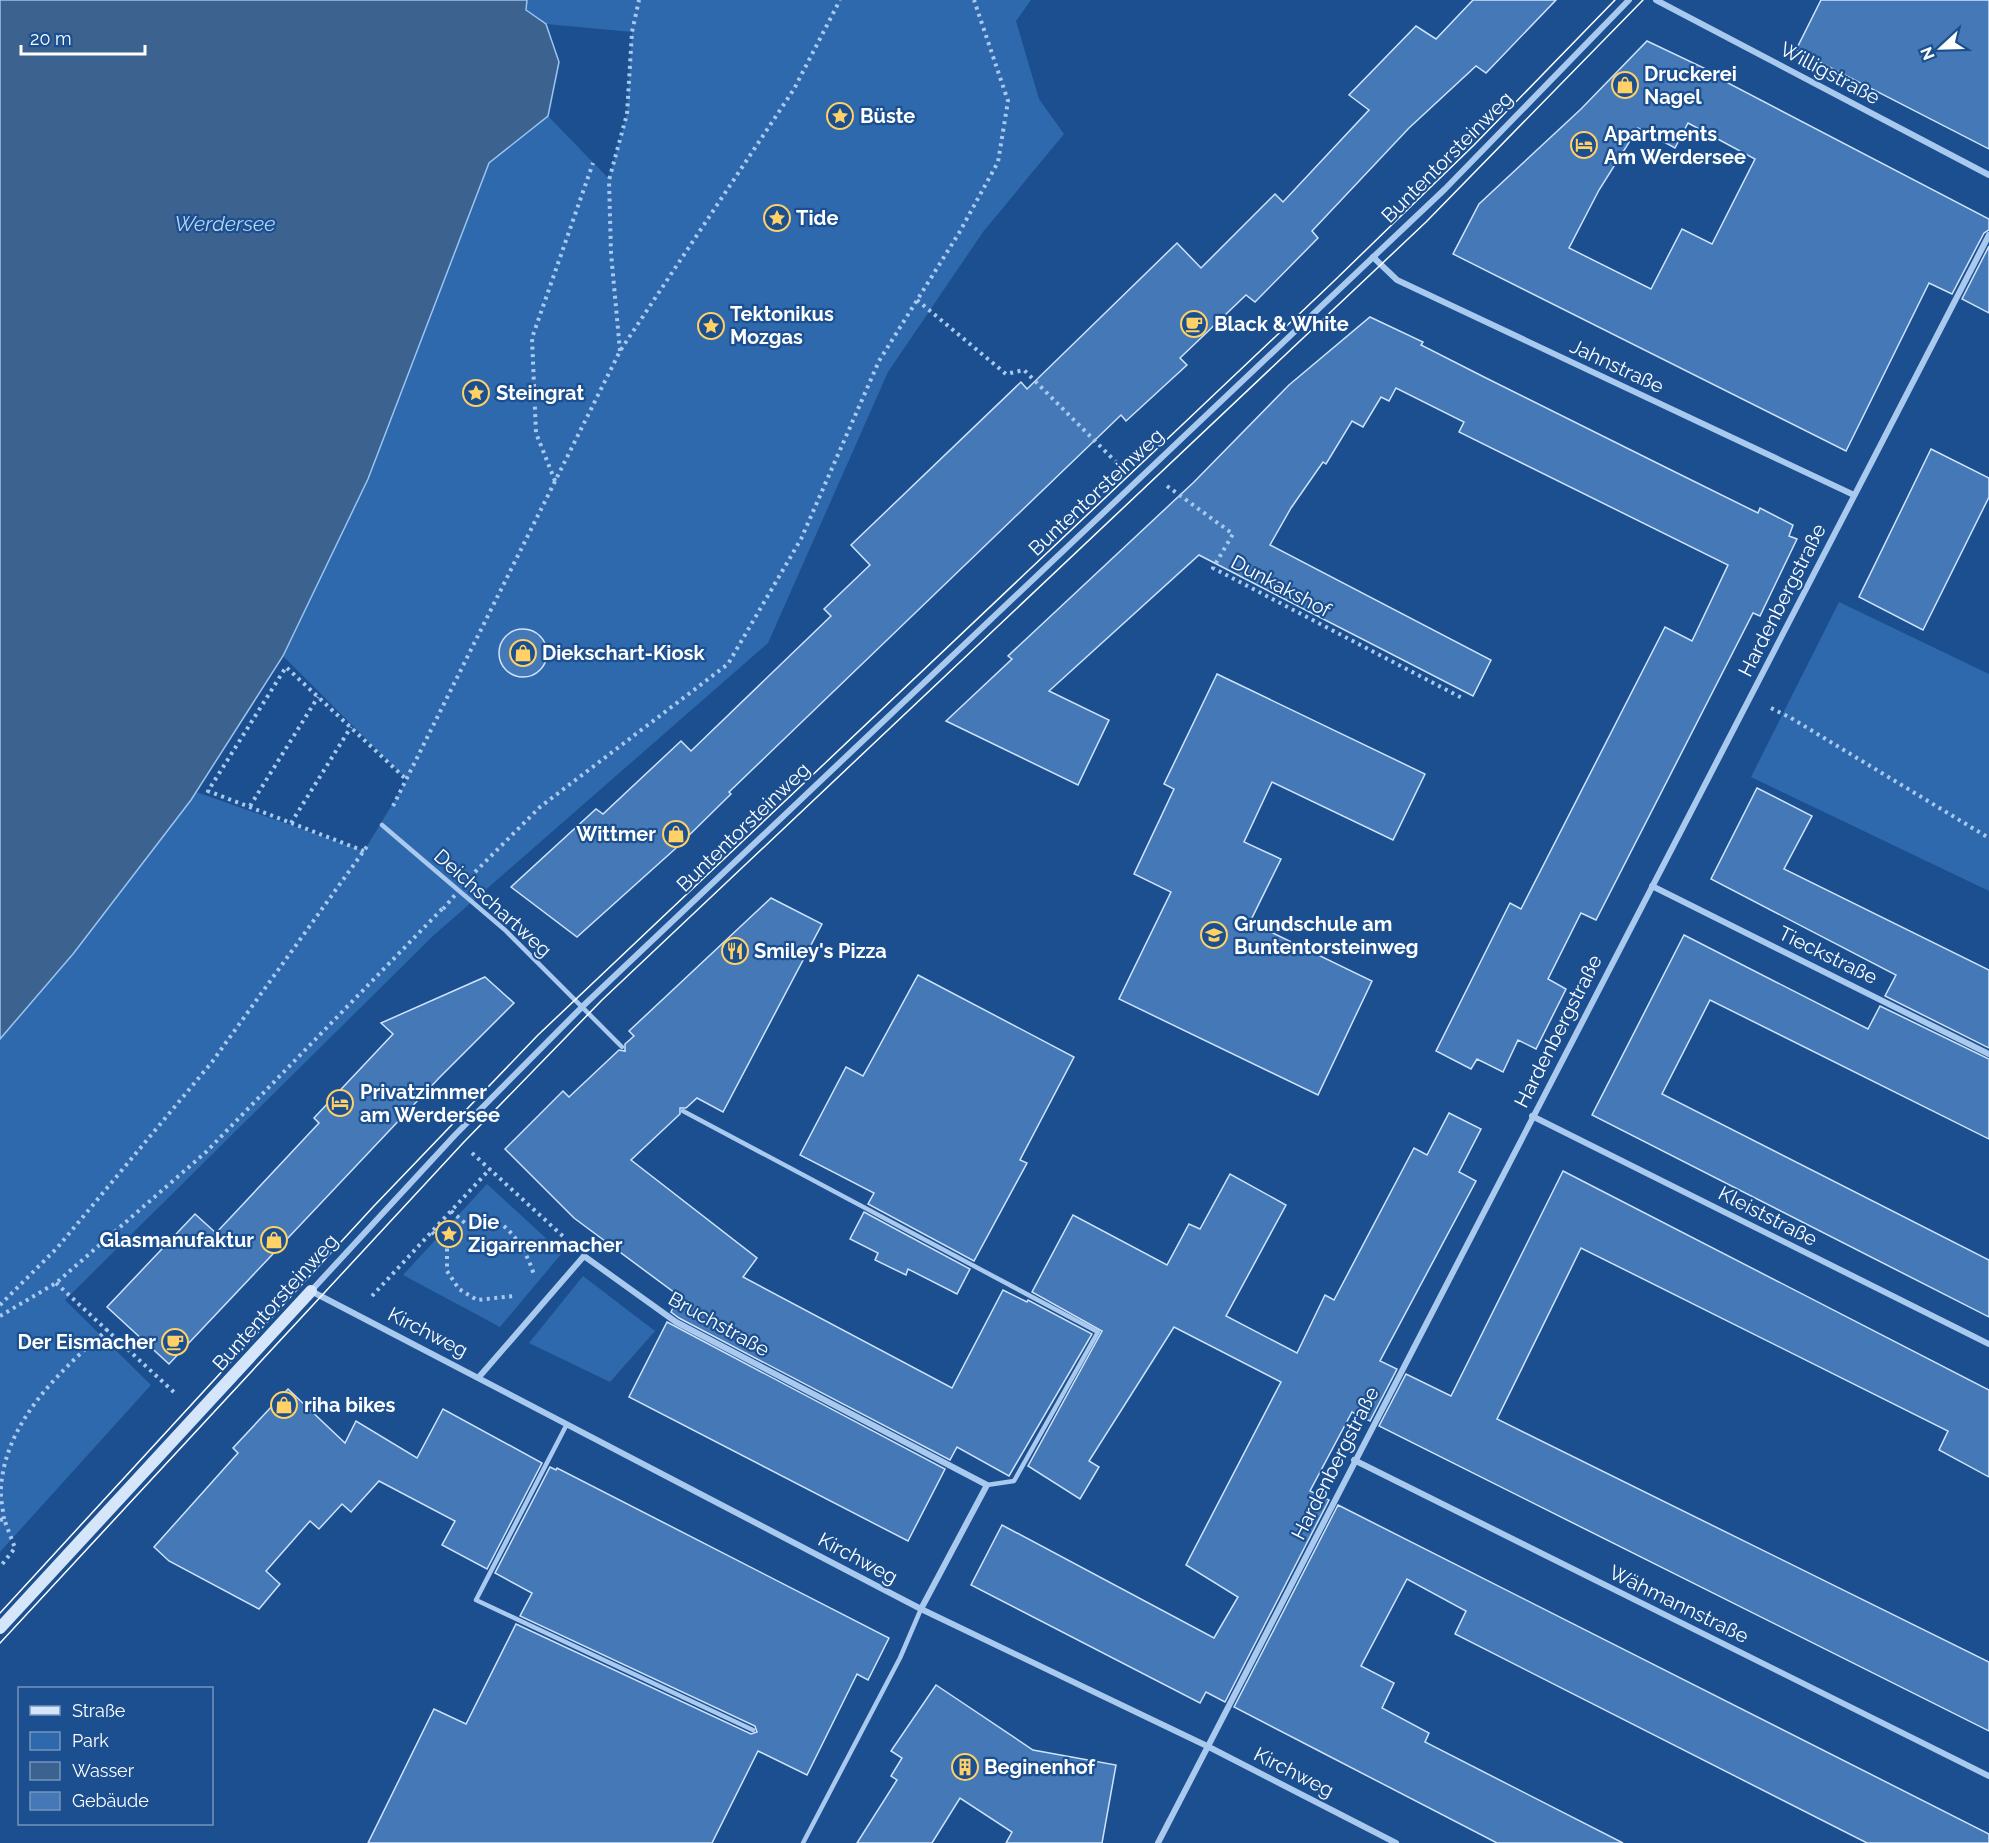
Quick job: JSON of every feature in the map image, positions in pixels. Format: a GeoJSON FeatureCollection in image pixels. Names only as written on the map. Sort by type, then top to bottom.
{"type":"FeatureCollection","features":[{"type":"Feature","properties":{"kind":"street","name":"Buntentorsteinweg"},"geometry":{"type":"LineString","coordinates":[[0,1628],[455,1135],[583,1006],[1445,189],[1629,0]]}},
{"type":"Feature","properties":{"kind":"street","name":"Willigstraße"},"geometry":{"type":"LineString","coordinates":[[1656,0],[1989,175]]}},
{"type":"Feature","properties":{"kind":"street","name":"Hardenbergstraße"},"geometry":{"type":"LineString","coordinates":[[1158,1843],[1989,235]]}},
{"type":"Feature","properties":{"kind":"street","name":"Jahnstraße"},"geometry":{"type":"LineString","coordinates":[[1373,257],[1397,280],[1854,495]]}},
{"type":"Feature","properties":{"kind":"street","name":"Tieckstraße"},"geometry":{"type":"LineString","coordinates":[[1652,886],[1989,1054]]}},
{"type":"Feature","properties":{"kind":"street","name":"Kleiststraße"},"geometry":{"type":"LineString","coordinates":[[1532,1116],[1989,1344]]}},
{"type":"Feature","properties":{"kind":"street"},"geometry":{"type":"LineString","coordinates":[[479,1377],[584,1256]]}},
{"type":"Feature","properties":{"kind":"street","name":"Bruchstraße"},"geometry":{"type":"LineString","coordinates":[[584,1256],[676,1322],[987,1485]]}},
{"type":"Feature","properties":{"kind":"street","name":"Kirchweg"},"geometry":{"type":"LineString","coordinates":[[311,1291],[921,1609],[1207,1746],[1396,1843]]}},
{"type":"Feature","properties":{"kind":"street","name":"Wähmannstraße"},"geometry":{"type":"LineString","coordinates":[[1354,1460],[1989,1776]]}},
{"type":"Feature","properties":{"kind":"street"},"geometry":{"type":"LineString","coordinates":[[921,1609],[987,1485]]}},
{"type":"Feature","properties":{"kind":"lane","name":"Deichschartweg"},"geometry":{"type":"LineString","coordinates":[[382,825],[505,930],[583,1006]]}},
{"type":"Feature","properties":{"kind":"lane"},"geometry":{"type":"LineString","coordinates":[[583,1006],[622,1047]]}},
{"type":"Feature","properties":{"kind":"lane"},"geometry":{"type":"LineString","coordinates":[[683,1111],[877,1212],[1098,1332],[1014,1481],[987,1485]]}},
{"type":"Feature","properties":{"kind":"lane"},"geometry":{"type":"LineString","coordinates":[[567,1424],[476,1600],[753,1730]]}},
{"type":"Feature","properties":{"kind":"lane"},"geometry":{"type":"LineString","coordinates":[[803,1843],[900,1659],[921,1609]]}},
{"type":"Feature","properties":{"kind":"path"},"geometry":{"type":"LineString","coordinates":[[620,351],[611,253],[609,180],[627,114],[632,32],[639,0]]}},
{"type":"Feature","properties":{"kind":"path"},"geometry":{"type":"LineString","coordinates":[[0,1305],[57,1248],[212,1062],[382,825],[407,780],[620,351],[794,89],[840,0]]}},
{"type":"Feature","properties":{"kind":"path"},"geometry":{"type":"LineString","coordinates":[[0,1316],[56,1283],[206,1152],[540,807],[728,664],[801,538],[879,361],[959,233],[998,162],[1008,101],[974,0]]}},
{"type":"Feature","properties":{"kind":"path"},"geometry":{"type":"LineString","coordinates":[[556,481],[536,433],[532,338],[593,163]]}},
{"type":"Feature","properties":{"kind":"path"},"geometry":{"type":"LineString","coordinates":[[917,300],[1006,374],[1024,370],[1135,482]]}},
{"type":"Feature","properties":{"kind":"path","name":"Dunkakshof"},"geometry":{"type":"LineString","coordinates":[[1150,468],[1172,491],[1233,534],[1212,567],[1464,699]]}},
{"type":"Feature","properties":{"kind":"path"},"geometry":{"type":"LineString","coordinates":[[364,851],[208,791],[286,667],[407,780]]}},
{"type":"Feature","properties":{"kind":"path"},"geometry":{"type":"LineString","coordinates":[[250,806],[318,697]]}},
{"type":"Feature","properties":{"kind":"path"},"geometry":{"type":"LineString","coordinates":[[1749,698],[1791,718],[1989,838]]}},
{"type":"Feature","properties":{"kind":"path"},"geometry":{"type":"LineString","coordinates":[[291,823],[351,727]]}},
{"type":"Feature","properties":{"kind":"path"},"geometry":{"type":"LineString","coordinates":[[455,1135],[584,1256]]}},
{"type":"Feature","properties":{"kind":"path"},"geometry":{"type":"LineString","coordinates":[[356,1314],[490,1169]]}},
{"type":"Feature","properties":{"kind":"path"},"geometry":{"type":"LineString","coordinates":[[451,1211],[465,1223],[484,1218],[497,1220],[513,1236],[532,1269],[534,1276],[529,1281]]}},
{"type":"Feature","properties":{"kind":"path"},"geometry":{"type":"LineString","coordinates":[[432,1232],[447,1248],[447,1271],[459,1289],[477,1300],[518,1294]]}},
{"type":"Feature","properties":{"kind":"path"},"geometry":{"type":"LineString","coordinates":[[56,1283],[199,1415]]}},
{"type":"Feature","properties":{"kind":"path"},"geometry":{"type":"LineString","coordinates":[[0,1566],[15,1548],[2,1519],[1,1487],[9,1448],[37,1400],[70,1362],[108,1329]]}},
{"type":"Feature","properties":{"kind":"green space"},"geometry":{"type":"Polygon","coordinates":[[[527,0],[1031,0],[1016,21],[1039,99],[1064,134],[983,232],[888,372],[768,643],[434,935],[65,1300],[151,1385],[0,1552],[0,1039],[73,953],[196,792],[364,851],[407,780],[283,656],[368,479],[489,163],[548,116],[609,179],[627,114],[632,32],[546,24],[526,10],[527,0]]]}},
{"type":"Feature","properties":{"kind":"green space"},"geometry":{"type":"Polygon","coordinates":[[[1839,602],[1989,674],[1989,891],[1751,777],[1839,602]]]}},
{"type":"Feature","properties":{"kind":"green space"},"geometry":{"type":"Polygon","coordinates":[[[487,1184],[562,1253],[500,1327],[403,1275],[487,1184]]]}},
{"type":"Feature","properties":{"kind":"green space"},"geometry":{"type":"Polygon","coordinates":[[[583,1276],[655,1331],[610,1382],[529,1343],[583,1276]]]}},
{"type":"Feature","properties":{"kind":"water","name":"Werdersee"},"geometry":{"type":"Polygon","coordinates":[[[0,0],[527,0],[526,10],[546,24],[559,62],[548,116],[489,163],[368,479],[283,656],[191,800],[73,954],[0,1039],[0,0]]]}},
{"type":"Feature","properties":{"kind":"building"},"geometry":{"type":"Polygon","coordinates":[[[1473,0],[1556,0],[1486,73],[1476,66],[1409,128],[1312,231],[1318,238],[1255,302],[1246,295],[1180,358],[1187,365],[1126,421],[1121,415],[729,792],[731,794],[675,849],[577,937],[511,887],[596,809],[603,814],[681,741],[691,751],[831,616],[824,609],[870,565],[851,545],[1021,382],[1027,389],[1177,243],[1201,268],[1275,194],[1283,202],[1369,110],[1349,95],[1416,26],[1436,39],[1473,0]]]}},
{"type":"Feature","properties":{"kind":"building"},"geometry":{"type":"Polygon","coordinates":[[[1821,0],[1989,0],[1989,149],[1796,50],[1821,0]]]}},
{"type":"Feature","properties":{"kind":"building"},"geometry":{"type":"Polygon","coordinates":[[[1647,41],[1704,68],[1703,70],[1989,219],[1989,230],[1984,233],[1952,294],[1929,283],[1846,451],[1453,254],[1479,204],[1581,109],[1647,41]],[[1688,123],[1675,148],[1638,128],[1599,190],[1569,248],[1651,289],[1682,229],[1712,244],[1755,159],[1688,123]]]}},
{"type":"Feature","properties":{"kind":"building"},"geometry":{"type":"Polygon","coordinates":[[[1989,246],[1989,313],[1962,299],[1989,246]]]}},
{"type":"Feature","properties":{"kind":"building"},"geometry":{"type":"Polygon","coordinates":[[[1370,317],[1423,342],[1421,345],[1486,378],[1758,513],[1760,508],[1793,525],[1789,536],[1797,539],[1760,616],[1753,613],[1596,920],[1581,913],[1548,979],[1566,989],[1536,1049],[1518,1040],[1503,1072],[1477,1059],[1471,1069],[1436,1051],[1510,903],[1521,909],[1665,627],[1692,641],[1728,565],[1459,432],[1464,422],[1396,388],[1389,401],[1381,397],[1363,427],[1352,421],[1326,464],[1323,462],[1291,508],[1270,545],[1491,660],[1473,696],[1199,555],[1049,691],[1109,720],[1078,785],[946,721],[1012,659],[1008,656],[1194,482],[1289,385],[1370,317]]]}},
{"type":"Feature","properties":{"kind":"building"},"geometry":{"type":"Polygon","coordinates":[[[1931,449],[1989,478],[1989,497],[1923,630],[1859,597],[1931,449]]]}},
{"type":"Feature","properties":{"kind":"building","name":"Diekschart-Kiosk"},"geometry":{"type":"Polygon","coordinates":[[[518,629],[528,629],[540,636],[547,648],[547,658],[540,670],[528,677],[518,677],[503,666],[499,658],[499,648],[510,633],[518,629]]]}},
{"type":"Feature","properties":{"kind":"building"},"geometry":{"type":"Polygon","coordinates":[[[1217,674],[1425,774],[1393,840],[1272,782],[1244,842],[1281,859],[1250,922],[1372,981],[1318,1095],[1119,999],[1171,892],[1134,874],[1174,789],[1164,784],[1217,674]]]}},
{"type":"Feature","properties":{"kind":"building"},"geometry":{"type":"Polygon","coordinates":[[[1757,788],[1812,816],[1784,869],[1989,970],[1989,1048],[1885,996],[1896,975],[1711,879],[1757,788]]]}},
{"type":"Feature","properties":{"kind":"building"},"geometry":{"type":"Polygon","coordinates":[[[771,898],[822,924],[723,1112],[697,1098],[686,1108],[680,1108],[680,1114],[631,1160],[757,1258],[743,1277],[952,1388],[1003,1290],[1027,1302],[1028,1300],[1092,1334],[1009,1476],[957,1447],[950,1460],[679,1318],[671,1312],[679,1296],[574,1218],[505,1149],[563,1091],[569,1097],[619,1050],[625,1051],[625,1044],[634,1036],[629,1031],[771,898]]]}},
{"type":"Feature","properties":{"kind":"building"},"geometry":{"type":"Polygon","coordinates":[[[1684,935],[1868,1029],[1880,1006],[1989,1059],[1989,1139],[1710,1000],[1662,1094],[1989,1260],[1989,1317],[1592,1115],[1684,935]]]}},
{"type":"Feature","properties":{"kind":"building"},"geometry":{"type":"Polygon","coordinates":[[[918,975],[1074,1057],[1020,1160],[1027,1163],[974,1261],[868,1204],[874,1193],[800,1155],[846,1067],[863,1076],[918,975]]]}},
{"type":"Feature","properties":{"kind":"building"},"geometry":{"type":"Polygon","coordinates":[[[485,977],[514,1003],[439,1078],[169,1364],[107,1307],[195,1214],[216,1233],[319,1123],[314,1118],[393,1034],[381,1023],[485,977]]]}},
{"type":"Feature","properties":{"kind":"building"},"geometry":{"type":"Polygon","coordinates":[[[1449,1113],[1481,1129],[1459,1172],[1476,1181],[1380,1361],[1397,1369],[1370,1421],[1352,1412],[1310,1491],[1329,1500],[1225,1702],[1206,1692],[1200,1703],[971,1585],[1002,1525],[1214,1638],[1238,1597],[1186,1565],[1281,1382],[1174,1327],[1089,1461],[1099,1467],[1080,1499],[1028,1466],[1102,1331],[1032,1292],[1073,1215],[1167,1265],[1189,1224],[1200,1229],[1230,1174],[1286,1205],[1226,1316],[1297,1353],[1325,1295],[1334,1300],[1414,1148],[1427,1155],[1449,1113]]]}},
{"type":"Feature","properties":{"kind":"building"},"geometry":{"type":"Polygon","coordinates":[[[1563,1171],[1989,1390],[1989,1477],[1939,1450],[1948,1431],[1581,1248],[1497,1419],[1989,1662],[1989,1731],[1379,1426],[1406,1374],[1451,1396],[1563,1171]]]}},
{"type":"Feature","properties":{"kind":"building"},"geometry":{"type":"Polygon","coordinates":[[[864,1212],[970,1269],[957,1294],[908,1269],[906,1275],[875,1260],[878,1253],[850,1239],[864,1212]]]}},
{"type":"Feature","properties":{"kind":"building"},"geometry":{"type":"Polygon","coordinates":[[[667,1322],[945,1469],[908,1541],[629,1397],[667,1322]]]}},
{"type":"Feature","properties":{"kind":"building"},"geometry":{"type":"Polygon","coordinates":[[[288,1389],[345,1443],[356,1421],[417,1458],[443,1409],[542,1463],[487,1569],[442,1545],[455,1521],[379,1481],[351,1512],[342,1504],[319,1529],[310,1521],[266,1571],[280,1584],[259,1609],[169,1561],[154,1547],[238,1453],[233,1448],[288,1389]]]}},
{"type":"Feature","properties":{"kind":"building"},"geometry":{"type":"Polygon","coordinates":[[[550,1467],[556,1470],[557,1468],[889,1638],[868,1680],[857,1674],[807,1775],[758,1751],[712,1843],[368,1843],[434,1709],[466,1724],[516,1624],[751,1734],[757,1732],[755,1726],[520,1616],[532,1593],[495,1573],[550,1467]]]}},
{"type":"Feature","properties":{"kind":"building"},"geometry":{"type":"Polygon","coordinates":[[[1338,1505],[1989,1834],[1989,1843],[1867,1843],[1455,1634],[1466,1611],[1407,1579],[1361,1666],[1394,1683],[1382,1708],[1429,1733],[1425,1742],[1623,1843],[1497,1843],[1234,1707],[1338,1505]]]}},
{"type":"Feature","properties":{"kind":"building","name":"Beginenhof"},"geometry":{"type":"Polygon","coordinates":[[[936,1685],[1033,1750],[1116,1765],[1102,1843],[1006,1843],[1012,1832],[960,1798],[932,1843],[857,1843],[897,1780],[891,1776],[902,1758],[891,1751],[936,1685]]]}},
{"type":"Feature","properties":{"kind":"tram line"},"geometry":{"type":"LineString","coordinates":[[0,1613],[373,1207],[538,1035],[1333,282],[1474,145],[1615,0]]}},
{"type":"Feature","properties":{"kind":"tram line"},"geometry":{"type":"LineString","coordinates":[[0,1643],[463,1143],[602,1000],[1426,222],[1643,0]]}},
{"type":"Feature","properties":{"kind":"place","name":"Druckerei Nagel"},"geometry":{"type":"Point","coordinates":[1625,85]}},
{"type":"Feature","properties":{"kind":"place","name":"Büste"},"geometry":{"type":"Point","coordinates":[840,116]}},
{"type":"Feature","properties":{"kind":"place","name":"Apartments Am Werdersee"},"geometry":{"type":"Point","coordinates":[1584,145]}},
{"type":"Feature","properties":{"kind":"place","name":"Tide"},"geometry":{"type":"Point","coordinates":[777,218]}},
{"type":"Feature","properties":{"kind":"place","name":"Black & White"},"geometry":{"type":"Point","coordinates":[1194,324]}},
{"type":"Feature","properties":{"kind":"place","name":"Tektonikus Mozgas"},"geometry":{"type":"Point","coordinates":[711,326]}},
{"type":"Feature","properties":{"kind":"place","name":"Steingrat"},"geometry":{"type":"Point","coordinates":[476,393]}},
{"type":"Feature","properties":{"kind":"place","name":"Diekschart-Kiosk"},"geometry":{"type":"Point","coordinates":[523,653]}},
{"type":"Feature","properties":{"kind":"place","name":"Wittmer"},"geometry":{"type":"Point","coordinates":[676,834]}},
{"type":"Feature","properties":{"kind":"place","name":"Grundschule am Buntentorsteinweg"},"geometry":{"type":"Point","coordinates":[1214,935]}},
{"type":"Feature","properties":{"kind":"place","name":"Smiley's Pizza"},"geometry":{"type":"Point","coordinates":[735,951]}},
{"type":"Feature","properties":{"kind":"place","name":"Privatzimmer am Werdersee"},"geometry":{"type":"Point","coordinates":[340,1103]}},
{"type":"Feature","properties":{"kind":"place","name":"Die Zigarrenmacher"},"geometry":{"type":"Point","coordinates":[449,1234]}},
{"type":"Feature","properties":{"kind":"place","name":"Glasmanufaktur"},"geometry":{"type":"Point","coordinates":[274,1240]}},
{"type":"Feature","properties":{"kind":"place","name":"Der Eismacher"},"geometry":{"type":"Point","coordinates":[175,1342]}},
{"type":"Feature","properties":{"kind":"place","name":"riha bikes"},"geometry":{"type":"Point","coordinates":[284,1405]}},
{"type":"Feature","properties":{"kind":"place","name":"Beginenhof"},"geometry":{"type":"Point","coordinates":[965,1767]}}]}
